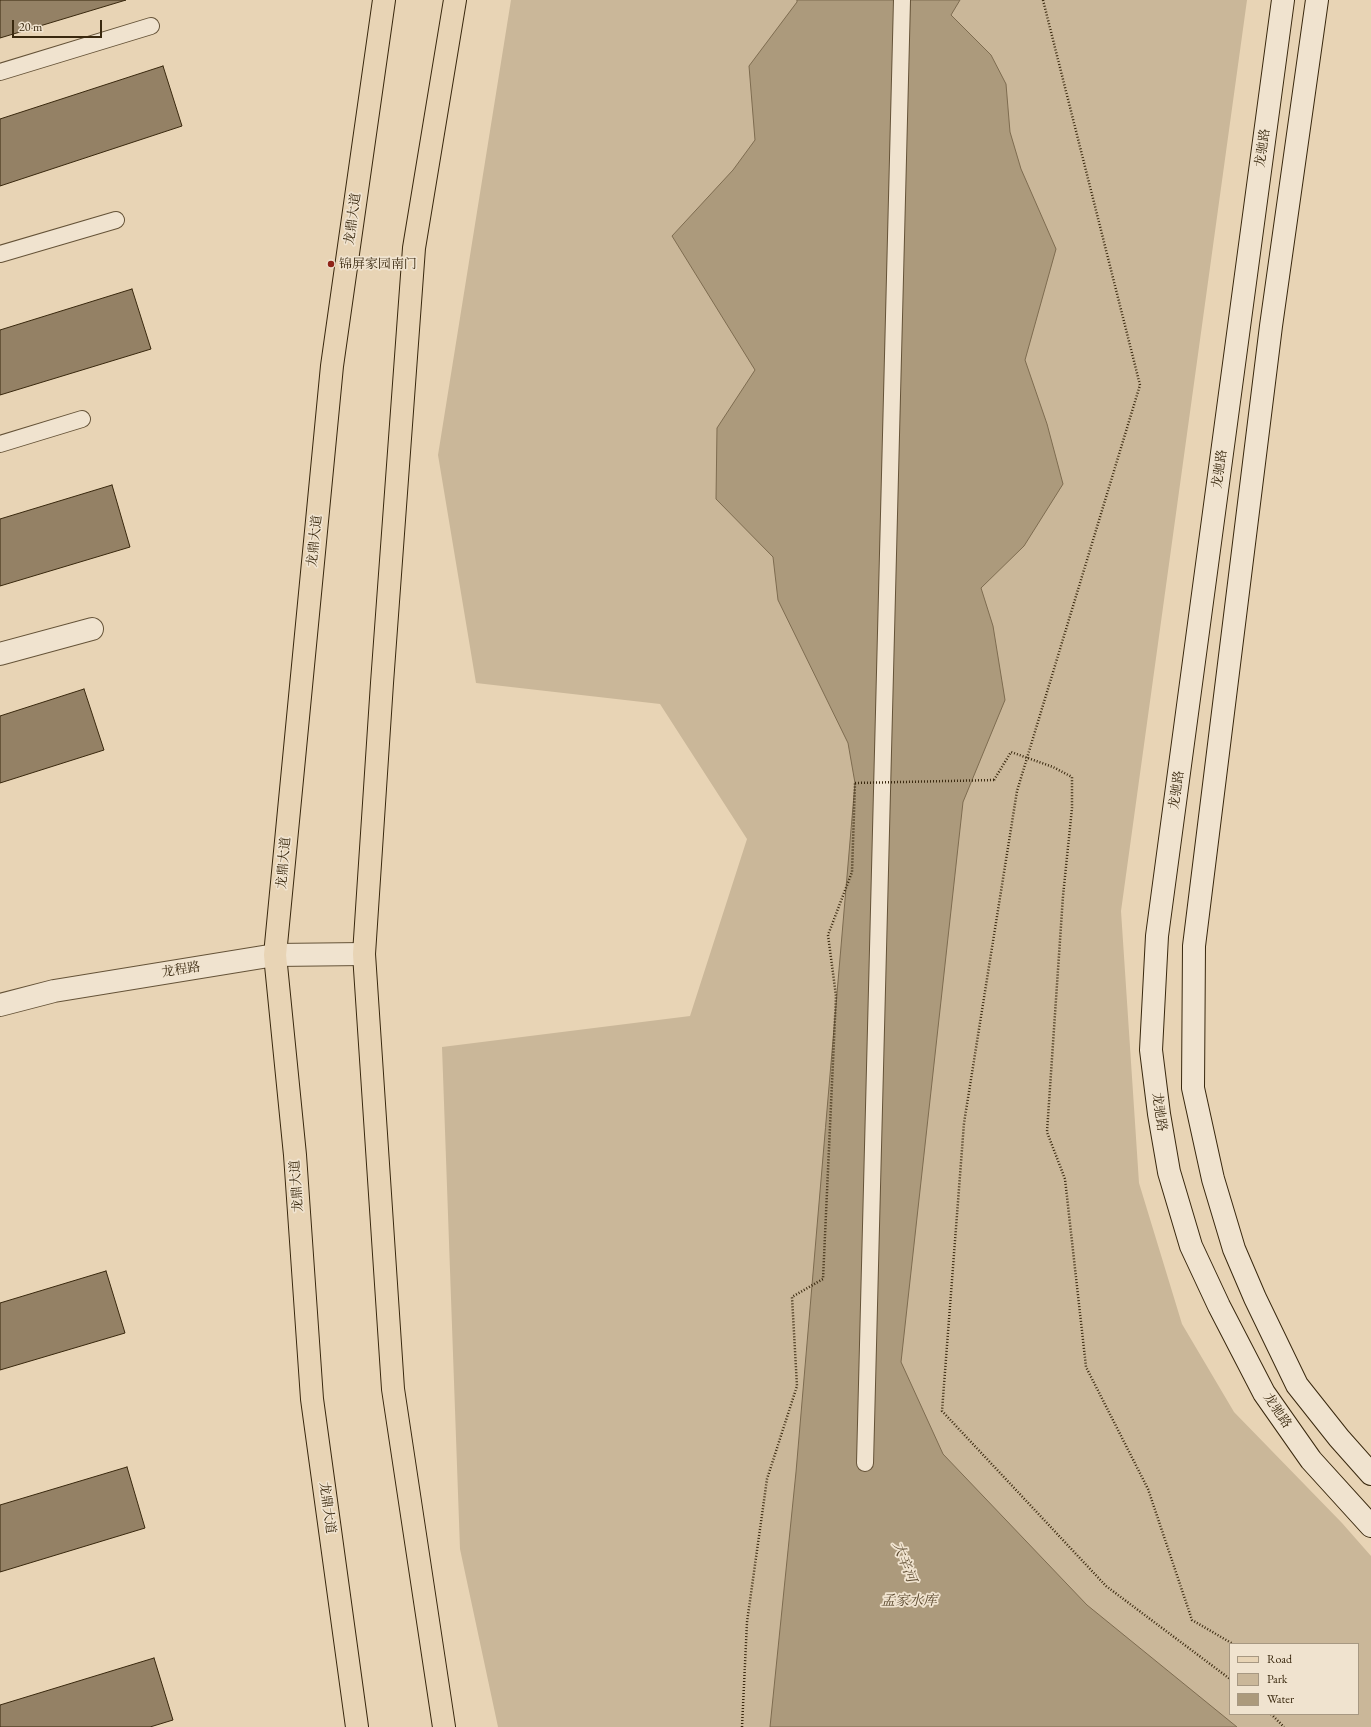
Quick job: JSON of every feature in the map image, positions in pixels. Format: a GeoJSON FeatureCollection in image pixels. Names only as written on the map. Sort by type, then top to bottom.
{"type":"FeatureCollection","features":[{"type":"Feature","properties":{"kind":"main road","name":"龙鼎大道"},"geometry":{"type":"LineString","coordinates":[[357,1727],[312,1399],[295,1155],[276,955],[332,366],[384,0]]}},
{"type":"Feature","properties":{"kind":"main road"},"geometry":{"type":"LineString","coordinates":[[444,1727],[393,1389],[364,954],[414,248],[455,0]]}},
{"type":"Feature","properties":{"kind":"main road","name":"龙驰路"},"geometry":{"type":"LineString","coordinates":[[1283,0],[1158,929],[1151,1050],[1159,1114],[1169,1172],[1191,1246],[1264,1393],[1311,1460],[1371,1526]]}},
{"type":"Feature","properties":{"kind":"main road"},"geometry":{"type":"LineString","coordinates":[[1317,0],[1271,326],[1194,946],[1192,1088],[1213,1179],[1234,1249],[1256,1298],[1297,1385],[1339,1438],[1371,1474]]}},
{"type":"Feature","properties":{"kind":"main road"},"geometry":{"type":"LineString","coordinates":[[0,654],[92,629]]}},
{"type":"Feature","properties":{"kind":"main road","name":"龙程路"},"geometry":{"type":"LineString","coordinates":[[0,1005],[54,991],[276,955],[364,954]]}},
{"type":"Feature","properties":{"kind":"lane"},"geometry":{"type":"LineString","coordinates":[[865,1463],[902,0]]}},
{"type":"Feature","properties":{"kind":"lane"},"geometry":{"type":"LineString","coordinates":[[0,72],[151,26]]}},
{"type":"Feature","properties":{"kind":"lane"},"geometry":{"type":"LineString","coordinates":[[0,254],[116,220]]}},
{"type":"Feature","properties":{"kind":"lane"},"geometry":{"type":"LineString","coordinates":[[0,444],[82,419]]}},
{"type":"Feature","properties":{"kind":"path"},"geometry":{"type":"LineString","coordinates":[[1043,0],[1140,385],[1017,791],[964,1123],[942,1411],[1106,1586],[1229,1678]]}},
{"type":"Feature","properties":{"kind":"path"},"geometry":{"type":"LineString","coordinates":[[742,1727],[747,1622],[766,1479],[797,1386],[792,1297],[823,1279],[836,996],[828,935],[852,872],[855,783],[994,780],[1011,752],[1053,767],[1072,777],[1072,808],[1063,896],[1047,1132],[1065,1179],[1086,1367],[1148,1489],[1192,1620],[1233,1643]]}},
{"type":"Feature","properties":{"kind":"path"},"geometry":{"type":"LineString","coordinates":[[1272,1715],[1284,1727]]}},
{"type":"Feature","properties":{"kind":"green space"},"geometry":{"type":"Polygon","coordinates":[[[511,0],[1247,0],[1121,911],[1139,1183],[1182,1324],[1234,1412],[1342,1523],[1371,1556],[1371,1727],[498,1727],[460,1549],[442,1047],[690,1016],[747,839],[660,704],[476,683],[438,455],[511,0]]]}},
{"type":"Feature","properties":{"kind":"water"},"geometry":{"type":"Polygon","coordinates":[[[797,0],[960,0],[951,15],[991,55],[1006,84],[1010,132],[1021,169],[1056,249],[1025,360],[1047,424],[1063,484],[1024,546],[981,588],[993,626],[1005,700],[963,802],[901,1362],[943,1454],[1087,1605],[1237,1727],[770,1727],[796,1472],[855,783],[848,743],[778,600],[773,557],[716,499],[717,428],[755,370],[672,236],[733,170],[755,140],[749,66],[797,0]]]}},
{"type":"Feature","properties":{"kind":"building"},"geometry":{"type":"Polygon","coordinates":[[[0,0],[126,0],[0,38],[0,0]]]}},
{"type":"Feature","properties":{"kind":"building"},"geometry":{"type":"Polygon","coordinates":[[[163,66],[182,126],[0,186],[0,119],[163,66]]]}},
{"type":"Feature","properties":{"kind":"building"},"geometry":{"type":"Polygon","coordinates":[[[132,289],[151,349],[0,395],[0,330],[132,289]]]}},
{"type":"Feature","properties":{"kind":"building"},"geometry":{"type":"Polygon","coordinates":[[[112,485],[130,547],[0,586],[0,519],[112,485]]]}},
{"type":"Feature","properties":{"kind":"building"},"geometry":{"type":"Polygon","coordinates":[[[84,689],[104,750],[0,783],[0,716],[84,689]]]}},
{"type":"Feature","properties":{"kind":"building"},"geometry":{"type":"Polygon","coordinates":[[[106,1271],[125,1333],[0,1370],[0,1303],[106,1271]]]}},
{"type":"Feature","properties":{"kind":"building"},"geometry":{"type":"Polygon","coordinates":[[[127,1467],[145,1528],[0,1572],[0,1505],[127,1467]]]}},
{"type":"Feature","properties":{"kind":"building"},"geometry":{"type":"Polygon","coordinates":[[[154,1658],[173,1720],[150,1727],[0,1727],[0,1705],[154,1658]]]}},
{"type":"Feature","properties":{"kind":"place","name":"锦屏家园南门"},"geometry":{"type":"Point","coordinates":[331,264]}},
{"type":"Feature","properties":{"kind":"water label","name":"大辛河"},"geometry":{"type":"Point","coordinates":[904,1562]}},
{"type":"Feature","properties":{"kind":"water label","name":"孟家水库"},"geometry":{"type":"Point","coordinates":[909,1601]}}]}
